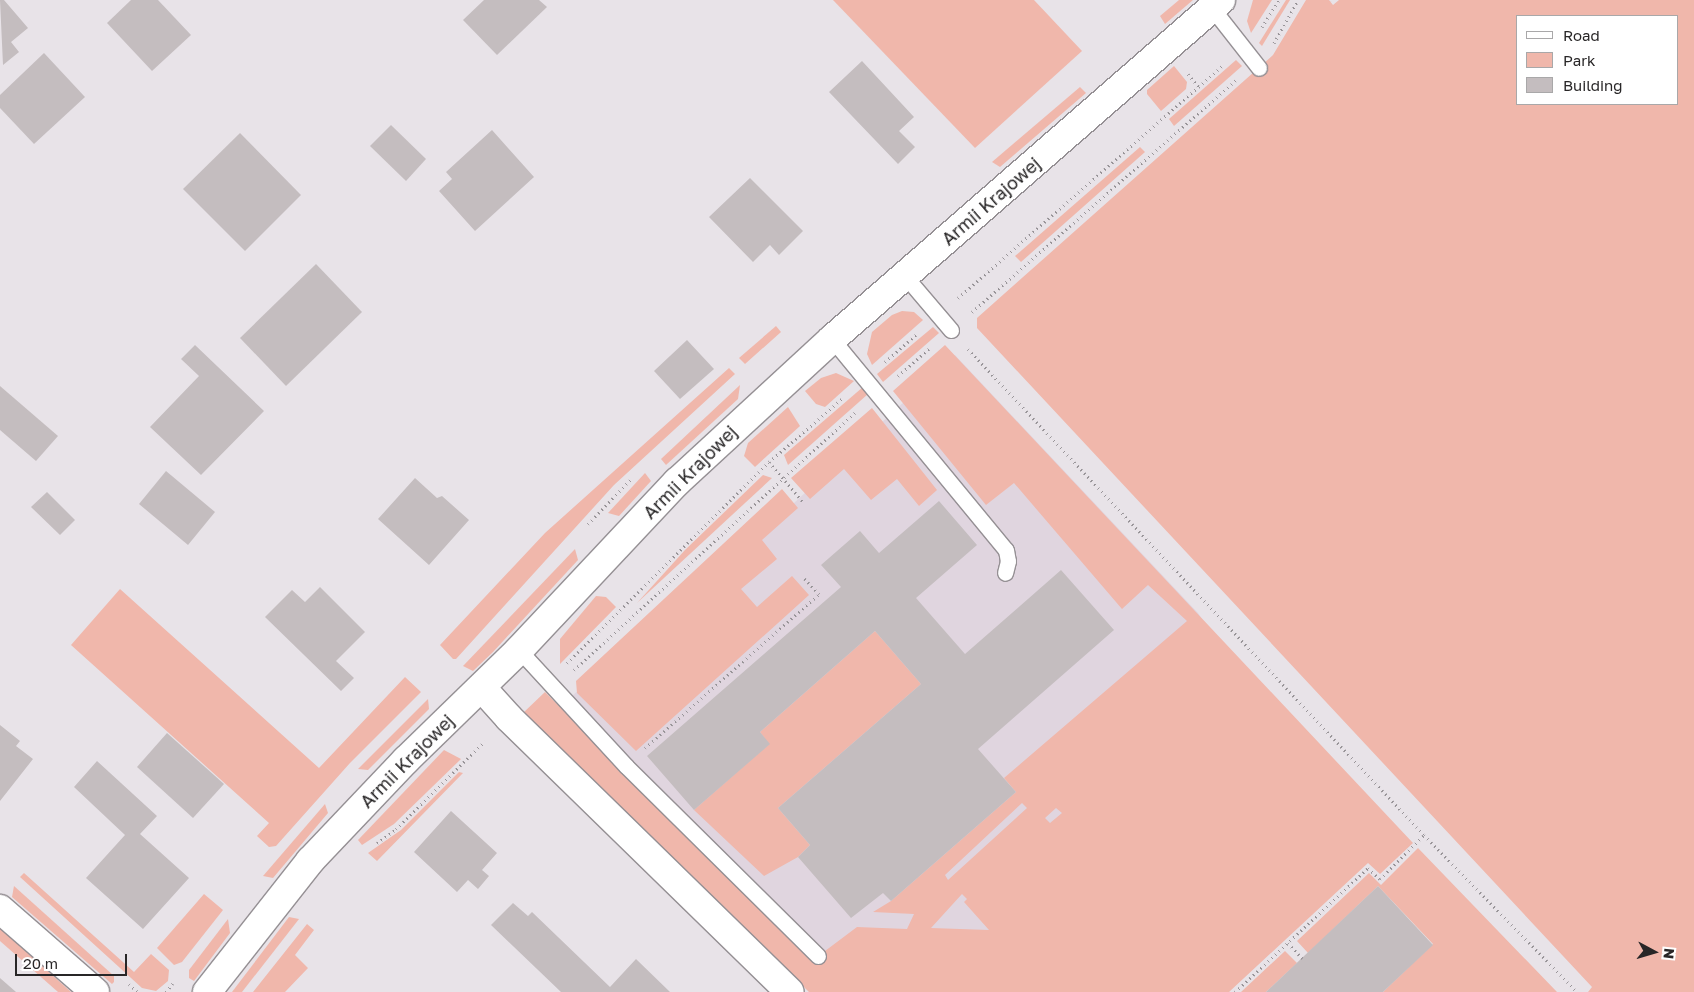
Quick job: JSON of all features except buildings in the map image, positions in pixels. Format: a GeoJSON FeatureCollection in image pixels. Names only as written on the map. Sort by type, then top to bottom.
{"type":"FeatureCollection","features":[{"type":"Feature","properties":{"kind":"street","name":"Armii Krajowej"},"geometry":{"type":"LineString","coordinates":[[207,992],[310,861],[394,772],[519,650],[677,482],[832,339],[1216,4]]}},
{"type":"Feature","properties":{"kind":"street"},"geometry":{"type":"LineString","coordinates":[[482,688],[508,718],[790,992]]}},
{"type":"Feature","properties":{"kind":"street"},"geometry":{"type":"LineString","coordinates":[[0,909],[95,992]]}},
{"type":"Feature","properties":{"kind":"lane"},"geometry":{"type":"LineString","coordinates":[[1216,4],[1259,68]]}},
{"type":"Feature","properties":{"kind":"lane"},"geometry":{"type":"LineString","coordinates":[[905,276],[951,330]]}},
{"type":"Feature","properties":{"kind":"lane"},"geometry":{"type":"LineString","coordinates":[[832,339],[1006,550],[1008,561],[1005,574]]}},
{"type":"Feature","properties":{"kind":"lane"},"geometry":{"type":"LineString","coordinates":[[519,650],[626,766],[818,956]]}},
{"type":"Feature","properties":{"kind":"path"},"geometry":{"type":"LineString","coordinates":[[548,682],[769,462],[1256,37],[1279,0]]}},
{"type":"Feature","properties":{"kind":"path"},"geometry":{"type":"LineString","coordinates":[[951,330],[1424,836],[1576,992]]}},
{"type":"Feature","properties":{"kind":"path"},"geometry":{"type":"LineString","coordinates":[[769,462],[804,503]]}},
{"type":"Feature","properties":{"kind":"path"},"geometry":{"type":"LineString","coordinates":[[636,755],[819,594],[804,578]]}},
{"type":"Feature","properties":{"kind":"path"},"geometry":{"type":"LineString","coordinates":[[372,846],[396,829],[508,718]]}},
{"type":"Feature","properties":{"kind":"path"},"geometry":{"type":"LineString","coordinates":[[1235,992],[1368,868],[1380,879],[1424,836]]}},
{"type":"Feature","properties":{"kind":"path"},"geometry":{"type":"LineString","coordinates":[[1288,943],[1302,958]]}},
{"type":"Feature","properties":{"kind":"path"},"geometry":{"type":"LineString","coordinates":[[128,984],[138,992]]}},
{"type":"Feature","properties":{"kind":"shaded area"},"geometry":{"type":"Polygon","coordinates":[[[955,355],[1198,613],[1361,852],[833,992],[565,702],[794,503],[955,355]]]}},
{"type":"Feature","properties":{"kind":"green space"},"geometry":{"type":"Polygon","coordinates":[[[833,0],[1034,0],[1082,51],[975,148],[833,0]]]}},
{"type":"Feature","properties":{"kind":"green space"},"geometry":{"type":"Polygon","coordinates":[[[1179,0],[1193,0],[1165,24],[1160,16],[1179,0]]]}},
{"type":"Feature","properties":{"kind":"green space"},"geometry":{"type":"Polygon","coordinates":[[[1253,0],[1272,0],[1251,33],[1247,21],[1253,0]]]}},
{"type":"Feature","properties":{"kind":"green space"},"geometry":{"type":"Polygon","coordinates":[[[1286,0],[1290,0],[1262,46],[1259,43],[1286,0]]]}},
{"type":"Feature","properties":{"kind":"green space"},"geometry":{"type":"Polygon","coordinates":[[[1306,0],[1329,0],[1333,5],[1339,0],[1694,0],[1694,992],[1588,992],[1592,987],[977,328],[977,318],[1273,55],[1306,0]]]}},
{"type":"Feature","properties":{"kind":"green space"},"geometry":{"type":"Polygon","coordinates":[[[1236,60],[1242,66],[1174,126],[1169,119],[1236,60]]]}},
{"type":"Feature","properties":{"kind":"green space"},"geometry":{"type":"Polygon","coordinates":[[[1174,66],[1187,82],[1186,89],[1161,111],[1147,94],[1147,90],[1174,66]]]}},
{"type":"Feature","properties":{"kind":"green space"},"geometry":{"type":"Polygon","coordinates":[[[1080,87],[1086,93],[1000,167],[992,162],[1080,87]]]}},
{"type":"Feature","properties":{"kind":"green space"},"geometry":{"type":"Polygon","coordinates":[[[1140,147],[1145,152],[1021,262],[1015,256],[1140,147]]]}},
{"type":"Feature","properties":{"kind":"green space"},"geometry":{"type":"Polygon","coordinates":[[[902,311],[914,312],[923,320],[872,365],[867,354],[872,332],[892,315],[902,311]]]}},
{"type":"Feature","properties":{"kind":"green space"},"geometry":{"type":"Polygon","coordinates":[[[776,326],[781,332],[745,364],[739,358],[776,326]]]}},
{"type":"Feature","properties":{"kind":"green space"},"geometry":{"type":"Polygon","coordinates":[[[933,327],[939,333],[883,382],[877,374],[933,327]]]}},
{"type":"Feature","properties":{"kind":"green space"},"geometry":{"type":"Polygon","coordinates":[[[945,345],[1413,843],[1380,874],[1368,863],[1229,992],[809,992],[523,713],[545,692],[813,960],[857,927],[907,929],[914,914],[873,912],[891,901],[1016,792],[1004,778],[1187,621],[1148,585],[1122,609],[1014,483],[986,505],[893,391],[945,345]],[[1022,803],[945,875],[948,880],[1027,808],[1022,803]],[[1056,808],[1045,818],[1050,823],[1062,813],[1056,808]],[[962,894],[931,928],[989,930],[964,902],[967,899],[962,894]]]}},
{"type":"Feature","properties":{"kind":"green space"},"geometry":{"type":"Polygon","coordinates":[[[729,368],[735,374],[614,485],[456,659],[453,659],[440,645],[545,533],[729,368]]]}},
{"type":"Feature","properties":{"kind":"green space"},"geometry":{"type":"Polygon","coordinates":[[[836,373],[854,381],[825,407],[816,404],[805,391],[821,378],[836,373]]]}},
{"type":"Feature","properties":{"kind":"green space"},"geometry":{"type":"Polygon","coordinates":[[[740,385],[738,399],[666,465],[661,459],[740,385]]]}},
{"type":"Feature","properties":{"kind":"green space"},"geometry":{"type":"Polygon","coordinates":[[[863,387],[868,394],[788,465],[784,455],[863,387]]]}},
{"type":"Feature","properties":{"kind":"green space"},"geometry":{"type":"Polygon","coordinates":[[[788,407],[800,426],[755,467],[744,456],[748,443],[788,407]]]}},
{"type":"Feature","properties":{"kind":"green space"},"geometry":{"type":"Polygon","coordinates":[[[872,408],[937,490],[919,506],[897,479],[871,500],[844,469],[810,499],[791,478],[872,408]]]}},
{"type":"Feature","properties":{"kind":"green space"},"geometry":{"type":"Polygon","coordinates":[[[645,473],[651,481],[619,516],[608,513],[645,473]]]}},
{"type":"Feature","properties":{"kind":"green space"},"geometry":{"type":"Polygon","coordinates":[[[763,475],[772,478],[637,603],[685,550],[763,475]]]}},
{"type":"Feature","properties":{"kind":"green space"},"geometry":{"type":"Polygon","coordinates":[[[782,489],[798,508],[762,540],[777,559],[741,589],[757,607],[792,576],[809,595],[636,751],[577,693],[576,681],[782,489]]]}},
{"type":"Feature","properties":{"kind":"green space"},"geometry":{"type":"Polygon","coordinates":[[[575,549],[578,560],[493,652],[473,671],[463,666],[575,549]]]}},
{"type":"Feature","properties":{"kind":"green space"},"geometry":{"type":"Polygon","coordinates":[[[120,589],[319,768],[405,677],[421,692],[350,763],[276,846],[269,847],[257,836],[269,823],[71,645],[120,589]]]}},
{"type":"Feature","properties":{"kind":"green space"},"geometry":{"type":"Polygon","coordinates":[[[596,596],[606,597],[616,607],[560,664],[560,639],[596,596]]]}},
{"type":"Feature","properties":{"kind":"green space"},"geometry":{"type":"Polygon","coordinates":[[[875,631],[921,684],[778,808],[810,845],[798,857],[764,876],[694,810],[769,744],[760,732],[875,631]]]}},
{"type":"Feature","properties":{"kind":"green space"},"geometry":{"type":"Polygon","coordinates":[[[428,699],[429,709],[368,770],[358,769],[428,699]]]}},
{"type":"Feature","properties":{"kind":"green space"},"geometry":{"type":"Polygon","coordinates":[[[444,750],[461,759],[394,824],[362,845],[358,840],[444,750]]]}},
{"type":"Feature","properties":{"kind":"green space"},"geometry":{"type":"Polygon","coordinates":[[[459,772],[463,773],[377,861],[368,853],[401,830],[459,772]]]}},
{"type":"Feature","properties":{"kind":"green space"},"geometry":{"type":"Polygon","coordinates":[[[325,804],[328,813],[273,878],[263,876],[325,804]]]}},
{"type":"Feature","properties":{"kind":"green space"},"geometry":{"type":"Polygon","coordinates":[[[1418,848],[1557,992],[1383,992],[1433,944],[1378,886],[1308,953],[1297,941],[1369,873],[1381,885],[1418,848]]]}},
{"type":"Feature","properties":{"kind":"green space"},"geometry":{"type":"Polygon","coordinates":[[[24,873],[134,972],[151,954],[169,970],[168,981],[156,991],[142,988],[20,877],[24,873]]]}},
{"type":"Feature","properties":{"kind":"green space"},"geometry":{"type":"Polygon","coordinates":[[[14,886],[114,976],[114,982],[112,984],[12,897],[14,886]]]}},
{"type":"Feature","properties":{"kind":"green space"},"geometry":{"type":"Polygon","coordinates":[[[204,894],[223,910],[182,962],[174,965],[157,948],[204,894]]]}},
{"type":"Feature","properties":{"kind":"green space"},"geometry":{"type":"Polygon","coordinates":[[[289,917],[299,919],[242,992],[232,992],[289,917]]]}},
{"type":"Feature","properties":{"kind":"green space"},"geometry":{"type":"Polygon","coordinates":[[[228,919],[230,933],[194,981],[189,978],[189,970],[228,919]]]}},
{"type":"Feature","properties":{"kind":"green space"},"geometry":{"type":"Polygon","coordinates":[[[307,924],[314,930],[295,955],[308,968],[285,992],[253,992],[307,924]]]}},
{"type":"Feature","properties":{"kind":"green space"},"geometry":{"type":"Polygon","coordinates":[[[0,928],[71,992],[58,992],[0,941],[0,928]]]}},
{"type":"Feature","properties":{"kind":"green space"},"geometry":{"type":"Polygon","coordinates":[[[1285,951],[1297,963],[1266,992],[1241,992],[1285,951]]]}}]}
